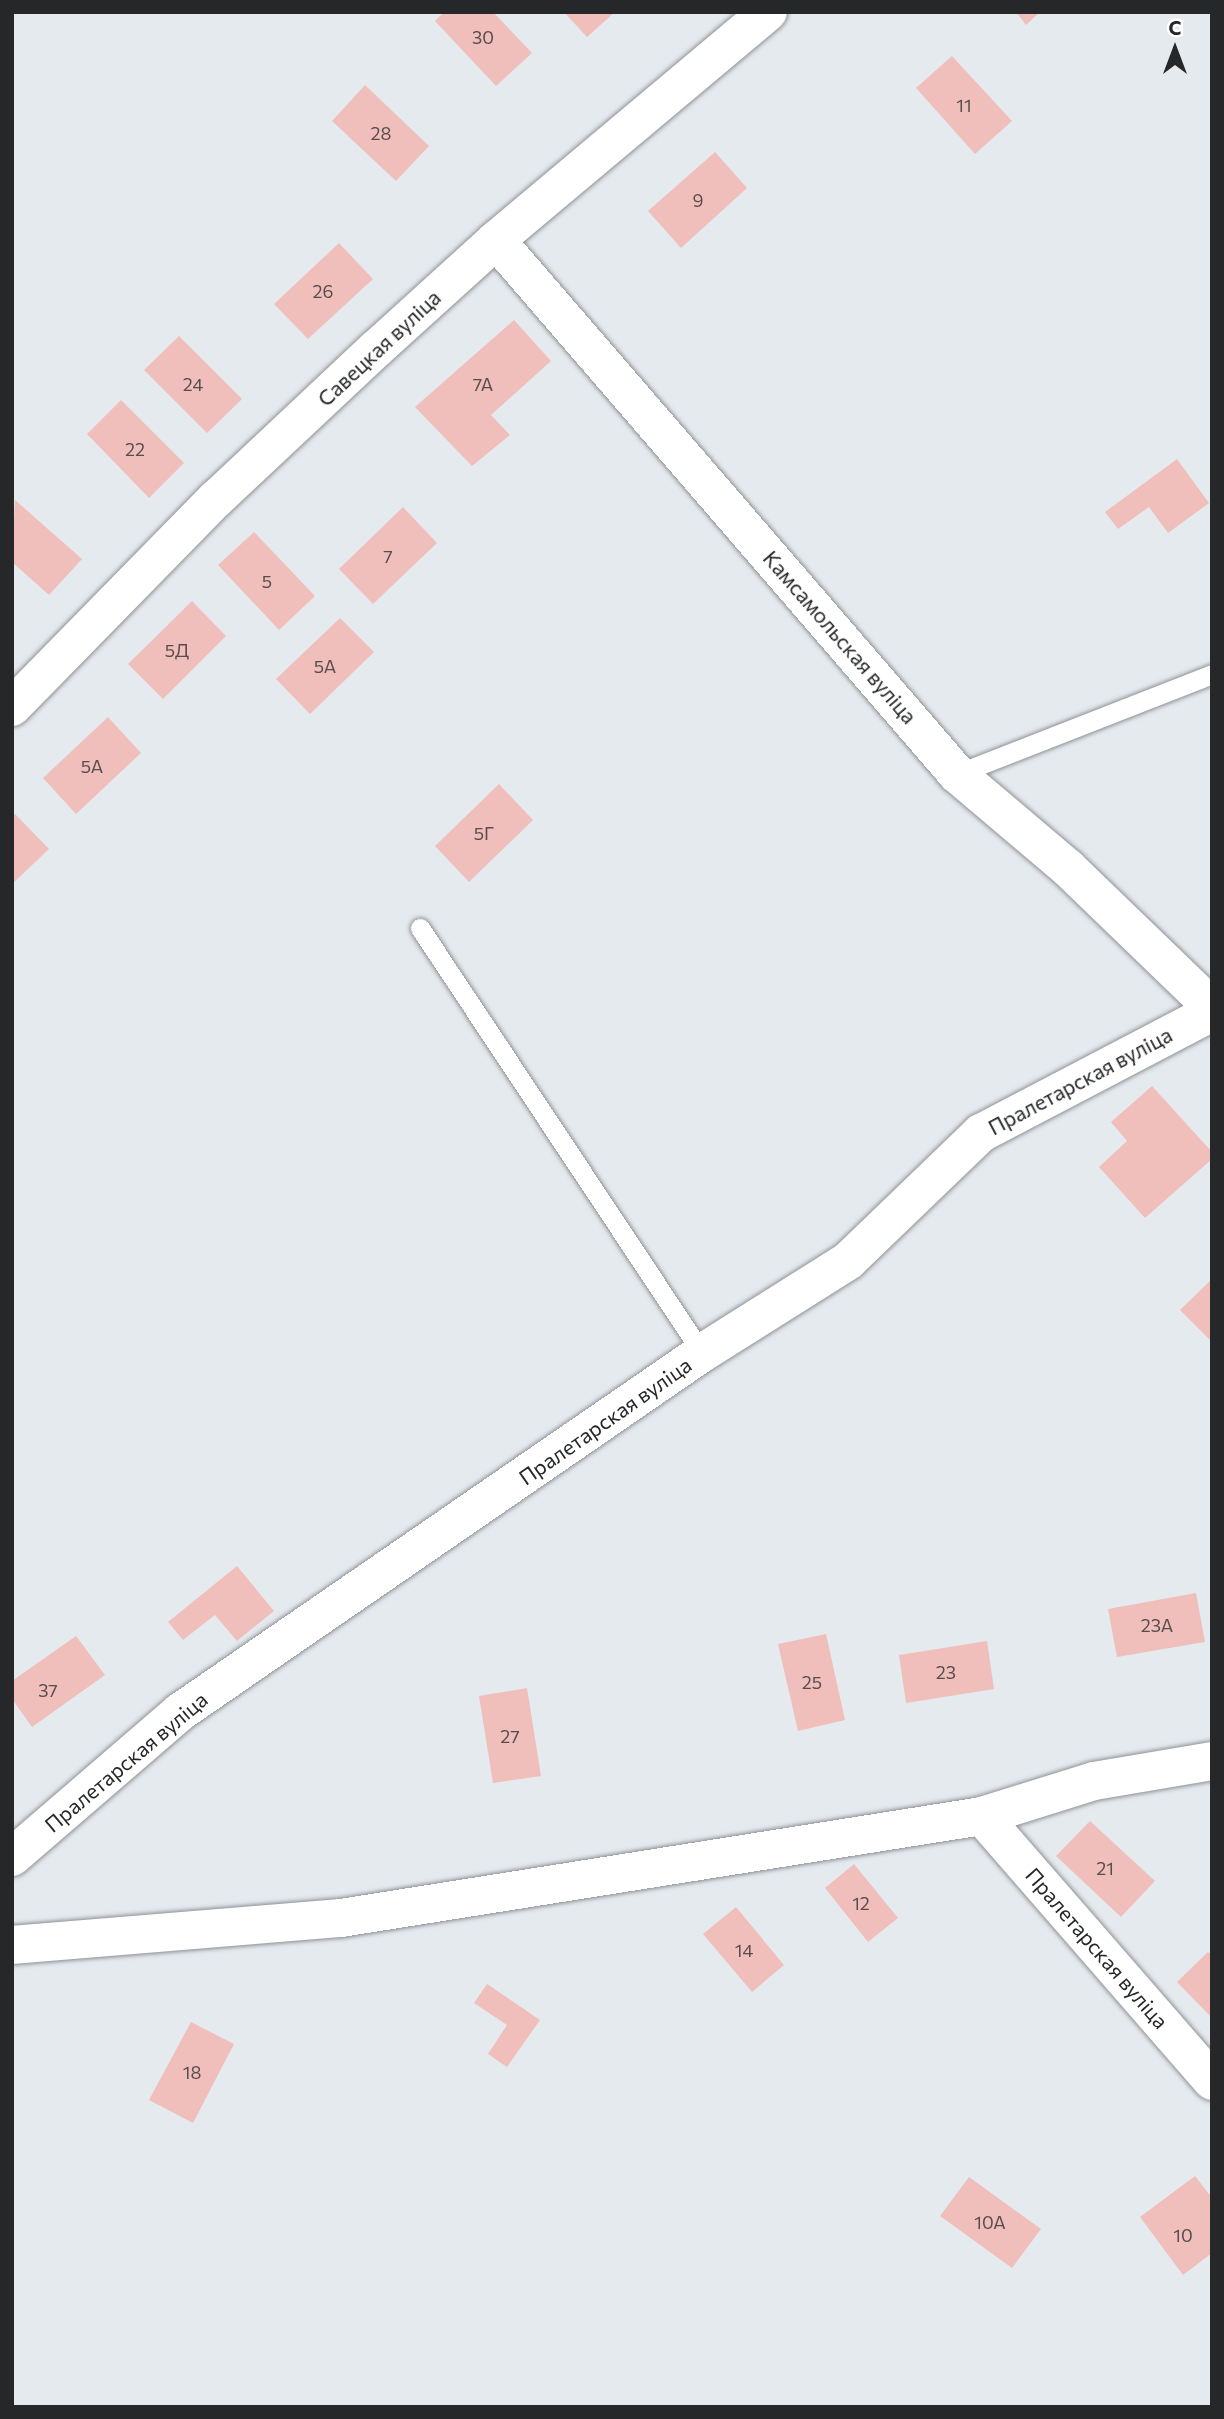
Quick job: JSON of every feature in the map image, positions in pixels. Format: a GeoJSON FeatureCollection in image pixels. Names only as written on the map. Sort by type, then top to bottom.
{"type":"FeatureCollection","features":[{"type":"Feature","properties":{"kind":"street","name":"Савецкая вуліца"},"geometry":{"type":"LineString","coordinates":[[12,707],[216,499],[496,240],[768,12]]}},
{"type":"Feature","properties":{"kind":"street","name":"Камсамольская вуліца"},"geometry":{"type":"LineString","coordinates":[[496,240],[957,774],[1068,868],[1212,1007]]}},
{"type":"Feature","properties":{"kind":"street","name":"Пралетарская вуліца"},"geometry":{"type":"LineString","coordinates":[[12,1857],[180,1712],[702,1353],[848,1261],[981,1133],[1212,1012]]}},
{"type":"Feature","properties":{"kind":"street"},"geometry":{"type":"LineString","coordinates":[[12,1945],[341,1918],[982,1816],[1094,1781],[1212,1760]]}},
{"type":"Feature","properties":{"kind":"street","name":"Пралетарская вуліца"},"geometry":{"type":"LineString","coordinates":[[982,1816],[1212,2081]]}},
{"type":"Feature","properties":{"kind":"lane"},"geometry":{"type":"LineString","coordinates":[[957,774],[1212,674]]}},
{"type":"Feature","properties":{"kind":"lane"},"geometry":{"type":"LineString","coordinates":[[420,928],[702,1353]]}},
{"type":"Feature","properties":{"kind":"building"},"geometry":{"type":"Polygon","coordinates":[[[444,12],[493,12],[532,53],[496,86],[435,21],[444,12]]]}},
{"type":"Feature","properties":{"kind":"building"},"geometry":{"type":"Polygon","coordinates":[[[564,12],[615,12],[587,37],[564,12]]]}},
{"type":"Feature","properties":{"kind":"building"},"geometry":{"type":"Polygon","coordinates":[[[1016,12],[1040,12],[1026,25],[1016,12]]]}},
{"type":"Feature","properties":{"kind":"building"},"geometry":{"type":"Polygon","coordinates":[[[952,56],[1012,121],[975,154],[916,88],[952,56]]]}},
{"type":"Feature","properties":{"kind":"building"},"geometry":{"type":"Polygon","coordinates":[[[365,85],[429,146],[396,181],[332,121],[365,85]]]}},
{"type":"Feature","properties":{"kind":"building"},"geometry":{"type":"Polygon","coordinates":[[[715,152],[747,188],[681,248],[648,211],[715,152]]]}},
{"type":"Feature","properties":{"kind":"building"},"geometry":{"type":"Polygon","coordinates":[[[339,243],[373,279],[308,339],[274,304],[339,243]]]}},
{"type":"Feature","properties":{"kind":"building"},"geometry":{"type":"Polygon","coordinates":[[[514,320],[551,361],[491,415],[510,435],[472,466],[415,407],[514,320]]]}},
{"type":"Feature","properties":{"kind":"building"},"geometry":{"type":"Polygon","coordinates":[[[179,336],[242,399],[207,433],[144,370],[179,336]]]}},
{"type":"Feature","properties":{"kind":"building"},"geometry":{"type":"Polygon","coordinates":[[[121,400],[184,463],[149,498],[87,434],[121,400]]]}},
{"type":"Feature","properties":{"kind":"building"},"geometry":{"type":"Polygon","coordinates":[[[1177,459],[1209,503],[1168,533],[1149,507],[1118,529],[1105,512],[1177,459]]]}},
{"type":"Feature","properties":{"kind":"building"},"geometry":{"type":"Polygon","coordinates":[[[15,500],[82,559],[49,595],[12,562],[15,500]]]}},
{"type":"Feature","properties":{"kind":"building"},"geometry":{"type":"Polygon","coordinates":[[[403,507],[437,543],[373,604],[339,569],[403,507]]]}},
{"type":"Feature","properties":{"kind":"building"},"geometry":{"type":"Polygon","coordinates":[[[254,532],[315,596],[279,630],[218,565],[254,532]]]}},
{"type":"Feature","properties":{"kind":"building"},"geometry":{"type":"Polygon","coordinates":[[[192,601],[226,636],[163,699],[128,664],[192,601]]]}},
{"type":"Feature","properties":{"kind":"building"},"geometry":{"type":"Polygon","coordinates":[[[340,618],[374,652],[310,714],[276,679],[340,618]]]}},
{"type":"Feature","properties":{"kind":"building"},"geometry":{"type":"Polygon","coordinates":[[[108,717],[141,753],[76,814],[43,778],[108,717]]]}},
{"type":"Feature","properties":{"kind":"building"},"geometry":{"type":"Polygon","coordinates":[[[499,784],[533,820],[469,882],[435,846],[499,784]]]}},
{"type":"Feature","properties":{"kind":"building"},"geometry":{"type":"Polygon","coordinates":[[[15,814],[49,849],[12,884],[12,817],[15,814]]]}},
{"type":"Feature","properties":{"kind":"building"},"geometry":{"type":"Polygon","coordinates":[[[1152,1086],[1212,1152],[1212,1159],[1145,1218],[1099,1167],[1127,1141],[1111,1122],[1152,1086]]]}},
{"type":"Feature","properties":{"kind":"building"},"geometry":{"type":"Polygon","coordinates":[[[1212,1279],[1212,1342],[1180,1310],[1212,1279]]]}},
{"type":"Feature","properties":{"kind":"building"},"geometry":{"type":"Polygon","coordinates":[[[237,1566],[274,1611],[237,1641],[215,1615],[183,1640],[168,1622],[237,1566]]]}},
{"type":"Feature","properties":{"kind":"building"},"geometry":{"type":"Polygon","coordinates":[[[1196,1593],[1205,1642],[1117,1657],[1108,1609],[1196,1593]]]}},
{"type":"Feature","properties":{"kind":"building"},"geometry":{"type":"Polygon","coordinates":[[[826,1634],[845,1720],[798,1731],[778,1644],[826,1634]]]}},
{"type":"Feature","properties":{"kind":"building"},"geometry":{"type":"Polygon","coordinates":[[[76,1636],[105,1675],[32,1727],[12,1699],[12,1681],[76,1636]]]}},
{"type":"Feature","properties":{"kind":"building"},"geometry":{"type":"Polygon","coordinates":[[[987,1641],[994,1689],[906,1703],[899,1655],[987,1641]]]}},
{"type":"Feature","properties":{"kind":"building"},"geometry":{"type":"Polygon","coordinates":[[[527,1688],[541,1776],[493,1783],[479,1696],[527,1688]]]}},
{"type":"Feature","properties":{"kind":"building"},"geometry":{"type":"Polygon","coordinates":[[[1090,1821],[1155,1881],[1121,1917],[1056,1856],[1090,1821]]]}},
{"type":"Feature","properties":{"kind":"building"},"geometry":{"type":"Polygon","coordinates":[[[854,1864],[898,1918],[868,1942],[825,1888],[854,1864]]]}},
{"type":"Feature","properties":{"kind":"building"},"geometry":{"type":"Polygon","coordinates":[[[736,1907],[784,1965],[752,1992],[703,1934],[736,1907]]]}},
{"type":"Feature","properties":{"kind":"building"},"geometry":{"type":"Polygon","coordinates":[[[1208,1952],[1212,1955],[1212,2018],[1177,1982],[1208,1952]]]}},
{"type":"Feature","properties":{"kind":"building"},"geometry":{"type":"Polygon","coordinates":[[[487,1984],[540,2020],[507,2067],[488,2054],[507,2025],[474,2003],[487,1984]]]}},
{"type":"Feature","properties":{"kind":"building"},"geometry":{"type":"Polygon","coordinates":[[[191,2022],[234,2044],[193,2123],[149,2100],[191,2022]]]}},
{"type":"Feature","properties":{"kind":"building"},"geometry":{"type":"Polygon","coordinates":[[[1195,2176],[1212,2198],[1212,2253],[1183,2275],[1140,2217],[1195,2176]]]}},
{"type":"Feature","properties":{"kind":"building"},"geometry":{"type":"Polygon","coordinates":[[[969,2177],[1041,2229],[1012,2268],[940,2216],[969,2177]]]}}]}
